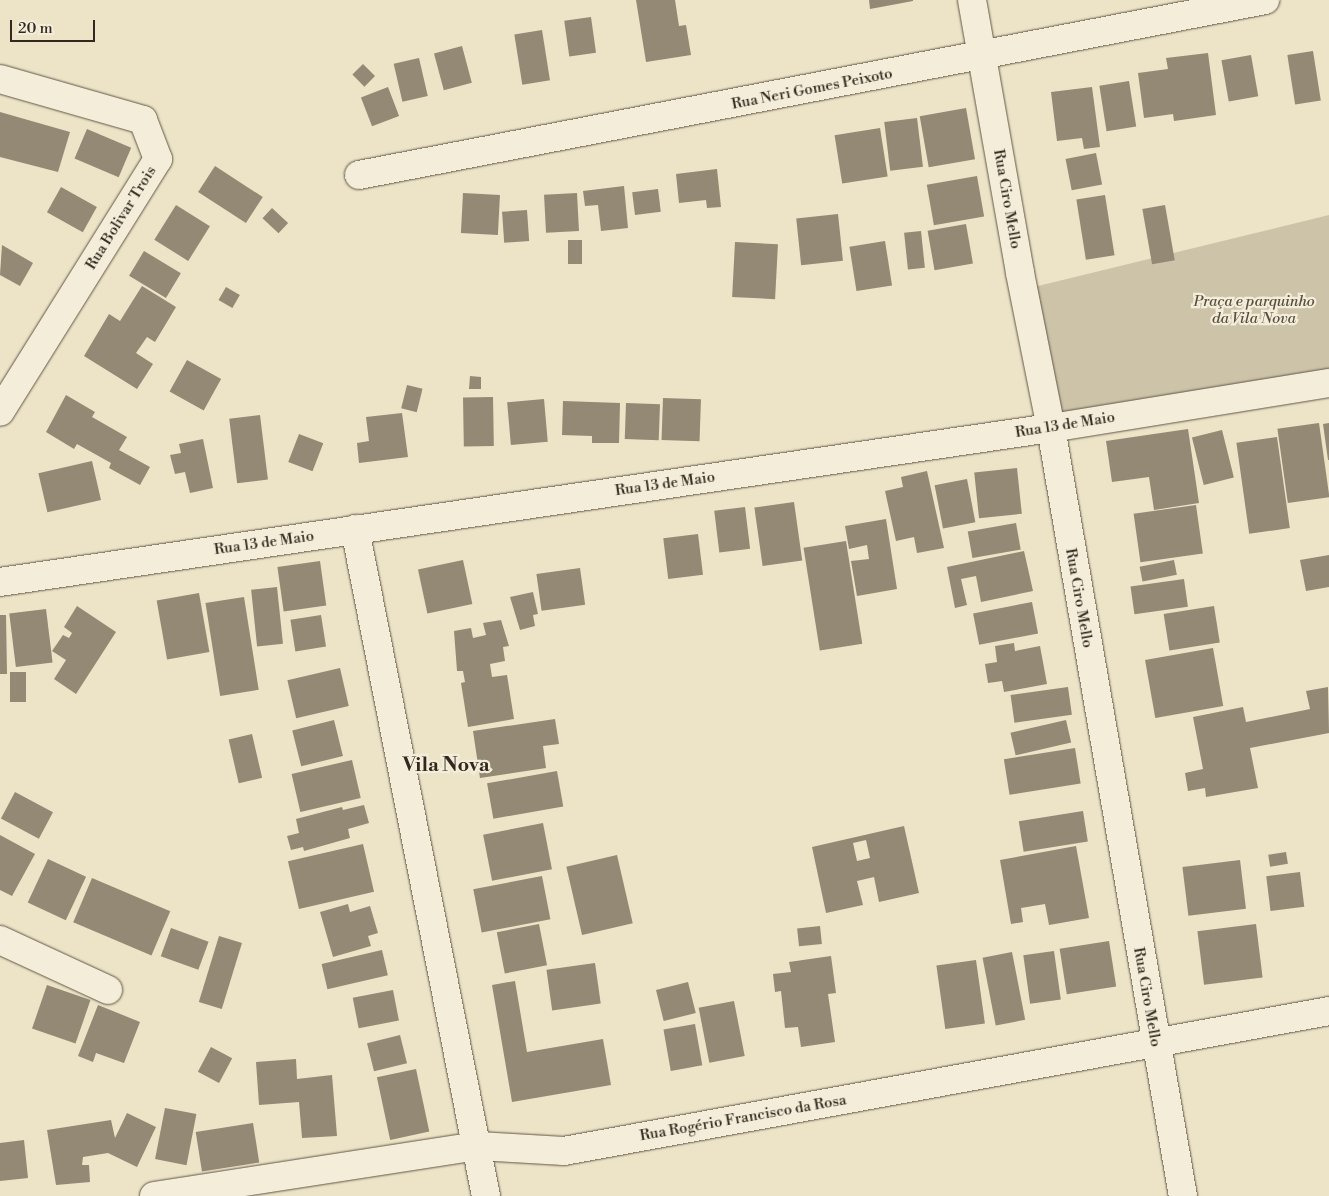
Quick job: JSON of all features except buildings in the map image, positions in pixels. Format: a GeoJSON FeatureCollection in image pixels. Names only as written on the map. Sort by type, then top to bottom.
{"type":"FeatureCollection","features":[{"type":"Feature","properties":{"kind":"street","name":"Rua Ciro Mello"},"geometry":{"type":"LineString","coordinates":[[972,0],[1020,273],[1051,428],[1154,1044],[1183,1196]]}},
{"type":"Feature","properties":{"kind":"street","name":"Rua Neri Gomes Peixoto"},"geometry":{"type":"LineString","coordinates":[[359,175],[983,57],[1265,0]]}},
{"type":"Feature","properties":{"kind":"street","name":"Rua Bolivar Trois"},"geometry":{"type":"LineString","coordinates":[[0,79],[143,120],[158,159],[0,412]]}},
{"type":"Feature","properties":{"kind":"street","name":"Rua 13 de Maio"},"geometry":{"type":"LineString","coordinates":[[0,582],[1051,428],[1329,383]]}},
{"type":"Feature","properties":{"kind":"street"},"geometry":{"type":"LineString","coordinates":[[355,529],[478,1146],[486,1196]]}},
{"type":"Feature","properties":{"kind":"street"},"geometry":{"type":"LineString","coordinates":[[0,940],[108,990]]}},
{"type":"Feature","properties":{"kind":"street","name":"Rua Rogério Francisco da Rosa"},"geometry":{"type":"LineString","coordinates":[[154,1196],[478,1146],[564,1151],[1329,1011]]}},
{"type":"Feature","properties":{"kind":"green space","name":"Praça e parquinho da Vila Nova"},"geometry":{"type":"Polygon","coordinates":[[[1329,215],[1329,371],[1058,421],[1034,287],[1329,215]]]}},
{"type":"Feature","properties":{"kind":"district","name":"Vila Nova"},"geometry":{"type":"Point","coordinates":[446,765]}}]}
